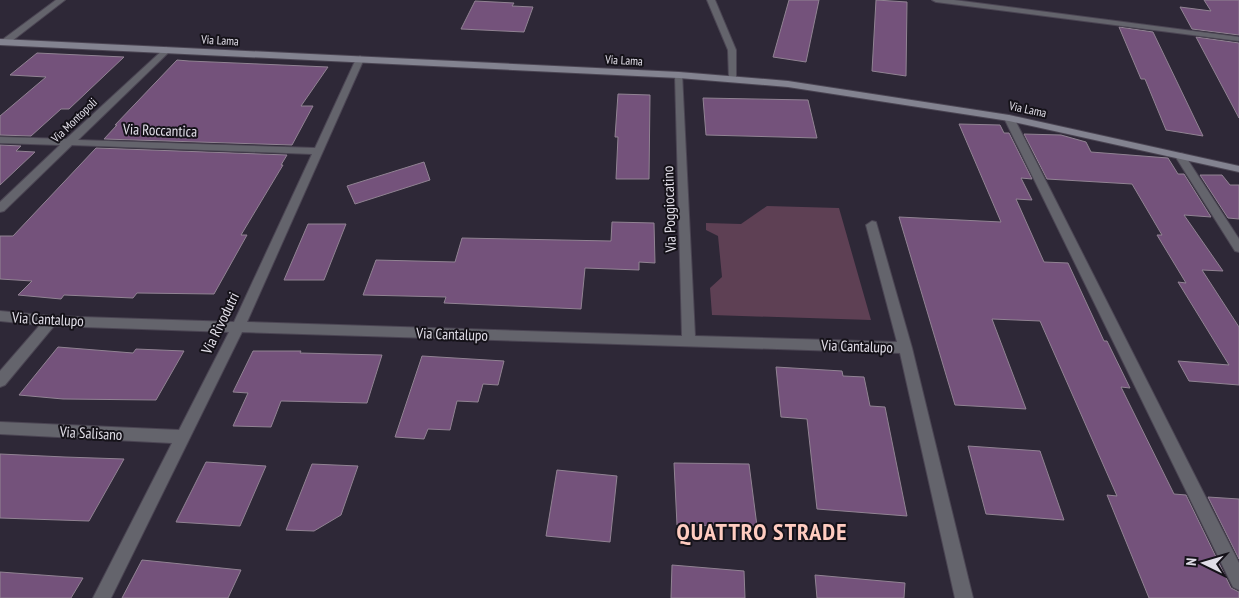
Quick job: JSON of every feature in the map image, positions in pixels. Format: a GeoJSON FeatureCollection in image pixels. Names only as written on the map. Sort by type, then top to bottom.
{"type":"FeatureCollection","features":[{"type":"Feature","properties":{"kind":"main road","name":"Via Lama"},"geometry":{"type":"LineString","coordinates":[[3,42],[733,79],[830,90],[1009,118],[1239,170]]}},
{"type":"Feature","properties":{"kind":"street"},"geometry":{"type":"LineString","coordinates":[[3,42],[62,0]]}},
{"type":"Feature","properties":{"kind":"street"},"geometry":{"type":"LineString","coordinates":[[711,0],[732,50],[733,79]]}},
{"type":"Feature","properties":{"kind":"street"},"geometry":{"type":"LineString","coordinates":[[936,0],[1239,38]]}},
{"type":"Feature","properties":{"kind":"street","name":"Via Montopoli"},"geometry":{"type":"LineString","coordinates":[[0,208],[166,50]]}},
{"type":"Feature","properties":{"kind":"street","name":"Via Rivodutri"},"geometry":{"type":"LineString","coordinates":[[102,598],[238,327],[360,59]]}},
{"type":"Feature","properties":{"kind":"street","name":"Via Poggiocatino"},"geometry":{"type":"LineString","coordinates":[[679,75],[689,341]]}},
{"type":"Feature","properties":{"kind":"street"},"geometry":{"type":"LineString","coordinates":[[1009,118],[1239,581]]}},
{"type":"Feature","properties":{"kind":"street","name":"Via Roccantica"},"geometry":{"type":"LineString","coordinates":[[0,140],[318,151]]}},
{"type":"Feature","properties":{"kind":"street"},"geometry":{"type":"LineString","coordinates":[[1180,156],[1239,248]]}},
{"type":"Feature","properties":{"kind":"street","name":"Via Cantalupo"},"geometry":{"type":"LineString","coordinates":[[872,225],[905,348],[964,598]]}},
{"type":"Feature","properties":{"kind":"street","name":"Via Cantalupo"},"geometry":{"type":"LineString","coordinates":[[0,316],[51,321],[905,348]]}},
{"type":"Feature","properties":{"kind":"street"},"geometry":{"type":"LineString","coordinates":[[0,381],[51,321]]}},
{"type":"Feature","properties":{"kind":"street","name":"Via Salisano"},"geometry":{"type":"LineString","coordinates":[[0,428],[182,437]]}},
{"type":"Feature","properties":{"kind":"shaded area"},"geometry":{"type":"Polygon","coordinates":[[[767,206],[839,208],[871,320],[712,315],[710,288],[722,277],[718,236],[706,230],[706,223],[741,224],[767,206]]]}},
{"type":"Feature","properties":{"kind":"building"},"geometry":{"type":"Polygon","coordinates":[[[789,0],[819,0],[806,62],[773,57],[789,0]]]}},
{"type":"Feature","properties":{"kind":"building"},"geometry":{"type":"Polygon","coordinates":[[[876,0],[907,2],[906,76],[872,71],[876,0]]]}},
{"type":"Feature","properties":{"kind":"building"},"geometry":{"type":"Polygon","coordinates":[[[1204,0],[1239,0],[1239,35],[1192,29],[1180,7],[1211,11],[1204,0]]]}},
{"type":"Feature","properties":{"kind":"building"},"geometry":{"type":"Polygon","coordinates":[[[475,1],[514,3],[512,6],[533,7],[524,32],[461,29],[475,1]]]}},
{"type":"Feature","properties":{"kind":"building"},"geometry":{"type":"Polygon","coordinates":[[[1119,27],[1153,32],[1203,136],[1166,130],[1145,79],[1141,79],[1119,27]]]}},
{"type":"Feature","properties":{"kind":"building"},"geometry":{"type":"Polygon","coordinates":[[[1196,37],[1239,43],[1239,118],[1196,37]]]}},
{"type":"Feature","properties":{"kind":"building"},"geometry":{"type":"Polygon","coordinates":[[[37,53],[124,57],[69,109],[61,109],[31,136],[0,135],[0,116],[46,77],[10,75],[37,53]]]}},
{"type":"Feature","properties":{"kind":"building"},"geometry":{"type":"Polygon","coordinates":[[[177,60],[328,67],[301,106],[313,106],[292,145],[104,139],[177,60]]]}},
{"type":"Feature","properties":{"kind":"building"},"geometry":{"type":"Polygon","coordinates":[[[618,94],[650,95],[649,179],[616,179],[618,137],[615,137],[618,94]]]}},
{"type":"Feature","properties":{"kind":"building"},"geometry":{"type":"Polygon","coordinates":[[[703,98],[808,100],[817,138],[706,135],[703,98]]]}},
{"type":"Feature","properties":{"kind":"building"},"geometry":{"type":"Polygon","coordinates":[[[959,124],[1000,125],[1004,133],[1009,133],[1032,179],[1021,178],[1032,200],[1016,199],[1044,262],[1068,263],[1104,341],[1107,341],[1130,388],[1121,387],[1174,494],[1186,495],[1231,588],[1239,592],[1239,598],[1149,598],[1107,495],[1117,496],[1040,321],[992,319],[1026,409],[955,405],[899,217],[1001,222],[959,124]]]}},
{"type":"Feature","properties":{"kind":"building"},"geometry":{"type":"Polygon","coordinates":[[[1024,134],[1061,135],[1086,142],[1091,152],[1168,158],[1178,174],[1184,174],[1211,217],[1184,215],[1223,271],[1202,270],[1239,327],[1239,385],[1189,381],[1178,361],[1229,365],[1178,282],[1186,283],[1157,235],[1162,235],[1132,184],[1047,179],[1024,134]]]}},
{"type":"Feature","properties":{"kind":"building"},"geometry":{"type":"Polygon","coordinates":[[[0,145],[21,146],[16,151],[35,152],[0,185],[0,145]]]}},
{"type":"Feature","properties":{"kind":"building"},"geometry":{"type":"Polygon","coordinates":[[[96,148],[287,155],[281,165],[283,165],[241,235],[247,235],[214,294],[137,293],[133,298],[64,295],[61,299],[18,295],[32,281],[0,279],[0,236],[13,236],[96,148]]]}},
{"type":"Feature","properties":{"kind":"building"},"geometry":{"type":"Polygon","coordinates":[[[424,162],[430,180],[355,204],[347,186],[424,162]]]}},
{"type":"Feature","properties":{"kind":"building"},"geometry":{"type":"Polygon","coordinates":[[[1200,175],[1222,175],[1230,185],[1239,185],[1239,219],[1228,218],[1200,175]]]}},
{"type":"Feature","properties":{"kind":"building"},"geometry":{"type":"Polygon","coordinates":[[[612,222],[654,223],[655,263],[639,262],[639,270],[585,268],[581,309],[444,303],[446,297],[363,295],[376,260],[455,262],[462,238],[611,241],[612,222]]]}},
{"type":"Feature","properties":{"kind":"building"},"geometry":{"type":"Polygon","coordinates":[[[308,224],[346,224],[324,280],[284,280],[308,224]]]}},
{"type":"Feature","properties":{"kind":"building"},"geometry":{"type":"Polygon","coordinates":[[[58,347],[133,353],[136,349],[184,351],[156,400],[63,399],[19,395],[58,347]]]}},
{"type":"Feature","properties":{"kind":"building"},"geometry":{"type":"Polygon","coordinates":[[[253,351],[382,355],[367,403],[281,401],[271,427],[233,426],[248,393],[233,392],[253,351]]]}},
{"type":"Feature","properties":{"kind":"building"},"geometry":{"type":"Polygon","coordinates":[[[422,356],[504,361],[498,385],[483,384],[478,402],[457,401],[450,430],[428,429],[424,439],[395,437],[422,356]]]}},
{"type":"Feature","properties":{"kind":"building"},"geometry":{"type":"Polygon","coordinates":[[[776,367],[842,371],[843,376],[864,377],[870,406],[885,407],[907,516],[817,509],[807,419],[781,417],[776,367]]]}},
{"type":"Feature","properties":{"kind":"building"},"geometry":{"type":"Polygon","coordinates":[[[968,446],[1040,451],[1064,520],[986,514],[968,446]]]}},
{"type":"Feature","properties":{"kind":"building"},"geometry":{"type":"Polygon","coordinates":[[[0,454],[124,459],[89,521],[0,518],[0,454]]]}},
{"type":"Feature","properties":{"kind":"building"},"geometry":{"type":"Polygon","coordinates":[[[206,462],[266,466],[240,526],[176,522],[206,462]]]}},
{"type":"Feature","properties":{"kind":"building"},"geometry":{"type":"Polygon","coordinates":[[[674,463],[749,464],[757,526],[677,525],[674,463]]]}},
{"type":"Feature","properties":{"kind":"building"},"geometry":{"type":"Polygon","coordinates":[[[312,464],[358,466],[341,515],[314,531],[286,530],[312,464]]]}},
{"type":"Feature","properties":{"kind":"building"},"geometry":{"type":"Polygon","coordinates":[[[557,470],[617,476],[610,542],[546,536],[557,470]]]}},
{"type":"Feature","properties":{"kind":"building"},"geometry":{"type":"Polygon","coordinates":[[[1208,497],[1239,499],[1239,559],[1208,497]]]}},
{"type":"Feature","properties":{"kind":"building"},"geometry":{"type":"Polygon","coordinates":[[[142,560],[241,570],[228,598],[122,598],[142,560]]]}},
{"type":"Feature","properties":{"kind":"building"},"geometry":{"type":"Polygon","coordinates":[[[672,565],[744,571],[745,598],[671,598],[672,565]]]}},
{"type":"Feature","properties":{"kind":"building"},"geometry":{"type":"Polygon","coordinates":[[[0,572],[83,578],[71,598],[0,598],[0,572]]]}},
{"type":"Feature","properties":{"kind":"building"},"geometry":{"type":"Polygon","coordinates":[[[815,575],[905,583],[904,598],[817,598],[815,575]]]}},
{"type":"Feature","properties":{"kind":"district","name":"QUATTRO STRADE"},"geometry":{"type":"Point","coordinates":[762,531]}}]}
